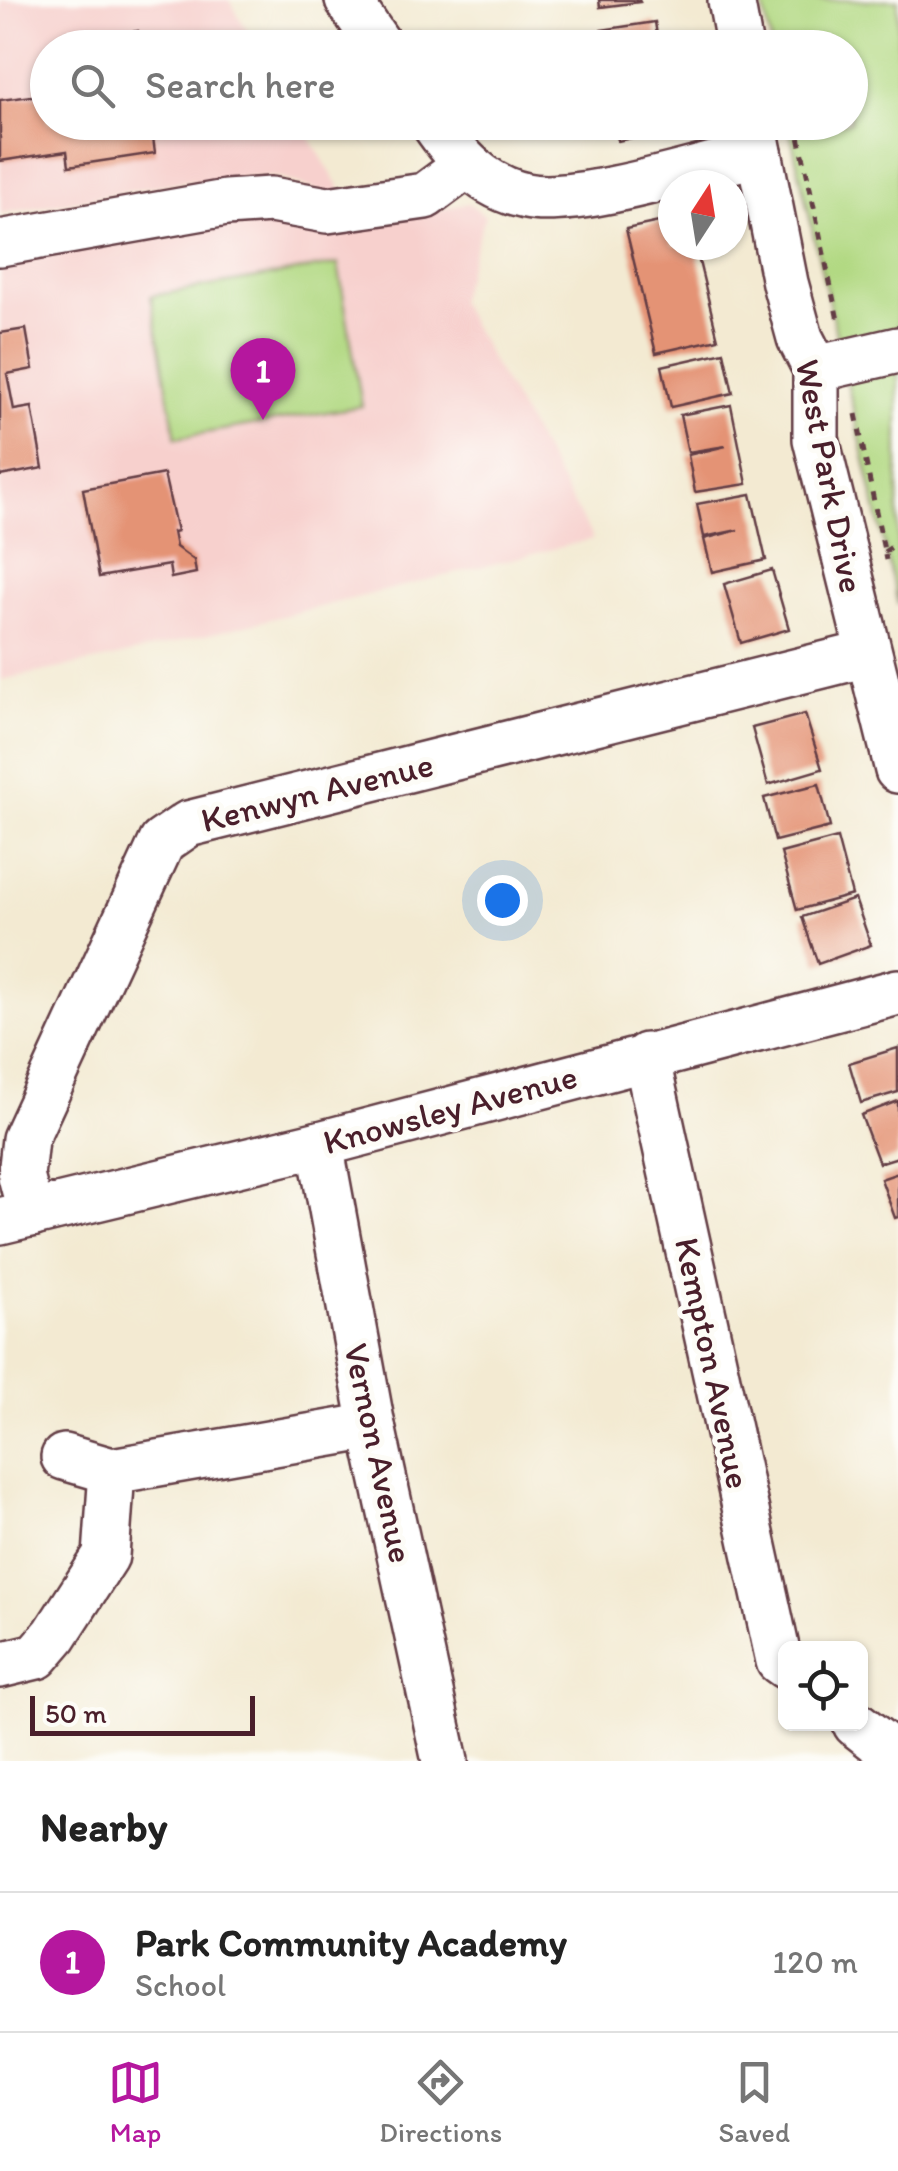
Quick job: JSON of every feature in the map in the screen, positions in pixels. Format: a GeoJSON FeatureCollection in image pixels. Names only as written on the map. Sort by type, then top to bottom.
{"type":"FeatureCollection","features":[{"type":"Feature","properties":{"kind":"street"},"geometry":{"type":"LineString","coordinates":[[348,0],[369,30]]}},
{"type":"Feature","properties":{"kind":"street"},"geometry":{"type":"LineString","coordinates":[[731,0],[737,30]]}},
{"type":"Feature","properties":{"kind":"street"},"geometry":{"type":"LineString","coordinates":[[445,140],[456,156],[483,179],[527,197],[580,195],[750,140]]}},
{"type":"Feature","properties":{"kind":"street","name":"West Park Drive"},"geometry":{"type":"LineString","coordinates":[[756,140],[785,284],[800,338],[829,353],[816,439],[866,654],[898,770]]}},
{"type":"Feature","properties":{"kind":"street"},"geometry":{"type":"LineString","coordinates":[[0,243],[226,202],[271,200],[327,210],[378,212],[425,196],[467,166]]}},
{"type":"Feature","properties":{"kind":"street"},"geometry":{"type":"LineString","coordinates":[[829,353],[898,350]]}},
{"type":"Feature","properties":{"kind":"street","name":"Kenwyn Avenue"},"geometry":{"type":"LineString","coordinates":[[16,1217],[25,1140],[162,842],[188,824],[866,654]]}},
{"type":"Feature","properties":{"kind":"street","name":"Knowsley Avenue"},"geometry":{"type":"LineString","coordinates":[[16,1217],[320,1144],[898,992]]}},
{"type":"Feature","properties":{"kind":"street","name":"Kempton Avenue"},"geometry":{"type":"LineString","coordinates":[[646,1056],[778,1656]]}},
{"type":"Feature","properties":{"kind":"street","name":"Vernon Avenue"},"geometry":{"type":"LineString","coordinates":[[320,1144],[372,1426],[444,1761]]}},
{"type":"Feature","properties":{"kind":"street"},"geometry":{"type":"LineString","coordinates":[[64,1458],[112,1470],[372,1426]]}},
{"type":"Feature","properties":{"kind":"street"},"geometry":{"type":"LineString","coordinates":[[0,1665],[37,1656],[56,1634],[106,1556],[112,1470]]}},
{"type":"Feature","properties":{"kind":"street"},"geometry":{"type":"LineString","coordinates":[[865,1731],[898,1757]]}},
{"type":"Feature","properties":{"kind":"path"},"geometry":{"type":"LineString","coordinates":[[799,140],[829,353]]}},
{"type":"Feature","properties":{"kind":"path"},"geometry":{"type":"LineString","coordinates":[[886,552],[898,543]]}},
{"type":"Feature","properties":{"kind":"shaded area"},"geometry":{"type":"Polygon","coordinates":[[[0,0],[229,0],[247,30],[30,30],[30,140],[311,140],[347,200],[276,177],[239,178],[194,187],[192,180],[0,214],[0,0]]]}},
{"type":"Feature","properties":{"kind":"shaded area"},"geometry":{"type":"Polygon","coordinates":[[[469,203],[485,216],[458,301],[593,539],[113,658],[0,680],[0,263],[258,216],[393,220],[469,203]]]}},
{"type":"Feature","properties":{"kind":"green space"},"geometry":{"type":"Polygon","coordinates":[[[762,0],[898,0],[898,605],[792,140],[868,140],[868,30],[768,30],[762,0]]]}},
{"type":"Feature","properties":{"kind":"green space"},"geometry":{"type":"Polygon","coordinates":[[[338,264],[362,406],[176,438],[151,296],[338,264]]]}},
{"type":"Feature","properties":{"kind":"building"},"geometry":{"type":"Polygon","coordinates":[[[599,0],[639,0],[640,2],[600,7],[599,0]]]}},
{"type":"Feature","properties":{"kind":"building"},"geometry":{"type":"Polygon","coordinates":[[[655,22],[656,30],[601,30],[655,22]]]}},
{"type":"Feature","properties":{"kind":"building"},"geometry":{"type":"Polygon","coordinates":[[[30,96],[30,140],[153,140],[155,153],[69,166],[67,151],[0,161],[0,100],[30,96]]]}},
{"type":"Feature","properties":{"kind":"building"},"geometry":{"type":"Polygon","coordinates":[[[658,222],[658,260],[699,260],[718,339],[656,353],[626,229],[658,222]]]}},
{"type":"Feature","properties":{"kind":"building"},"geometry":{"type":"Polygon","coordinates":[[[26,329],[33,369],[7,374],[14,410],[32,407],[43,468],[0,476],[0,333],[26,329]]]}},
{"type":"Feature","properties":{"kind":"building"},"geometry":{"type":"Polygon","coordinates":[[[724,352],[733,393],[671,407],[662,366],[724,352]]]}},
{"type":"Feature","properties":{"kind":"building"},"geometry":{"type":"Polygon","coordinates":[[[731,405],[747,484],[695,492],[688,455],[726,446],[688,452],[680,415],[731,405]]]}},
{"type":"Feature","properties":{"kind":"building"},"geometry":{"type":"Polygon","coordinates":[[[164,474],[177,531],[173,532],[176,547],[194,560],[196,573],[171,578],[169,565],[99,577],[83,489],[164,474]]]}},
{"type":"Feature","properties":{"kind":"building"},"geometry":{"type":"Polygon","coordinates":[[[751,494],[766,560],[712,572],[704,539],[738,530],[704,537],[697,504],[751,494]]]}},
{"type":"Feature","properties":{"kind":"building"},"geometry":{"type":"Polygon","coordinates":[[[772,570],[789,629],[741,643],[724,584],[772,570]]]}},
{"type":"Feature","properties":{"kind":"building"},"geometry":{"type":"Polygon","coordinates":[[[805,714],[822,769],[768,785],[752,728],[805,714]]]}},
{"type":"Feature","properties":{"kind":"building"},"geometry":{"type":"Polygon","coordinates":[[[819,784],[830,827],[775,841],[764,798],[819,784]]]}},
{"type":"Feature","properties":{"kind":"building"},"geometry":{"type":"Polygon","coordinates":[[[837,838],[852,895],[797,910],[781,853],[837,838]]]}},
{"type":"Feature","properties":{"kind":"building"},"geometry":{"type":"Polygon","coordinates":[[[855,899],[871,945],[818,964],[802,917],[855,899]]]}},
{"type":"Feature","properties":{"kind":"building"},"geometry":{"type":"Polygon","coordinates":[[[898,1048],[898,1092],[861,1103],[849,1063],[898,1048]]]}},
{"type":"Feature","properties":{"kind":"building"},"geometry":{"type":"Polygon","coordinates":[[[898,1101],[898,1157],[879,1163],[861,1115],[898,1101]]]}},
{"type":"Feature","properties":{"kind":"building"},"geometry":{"type":"Polygon","coordinates":[[[898,1173],[898,1217],[895,1218],[881,1179],[898,1173]]]}},
{"type":"Feature","properties":{"kind":"place","name":"Park Community Academy"},"geometry":{"type":"Point","coordinates":[263,420]}}]}
